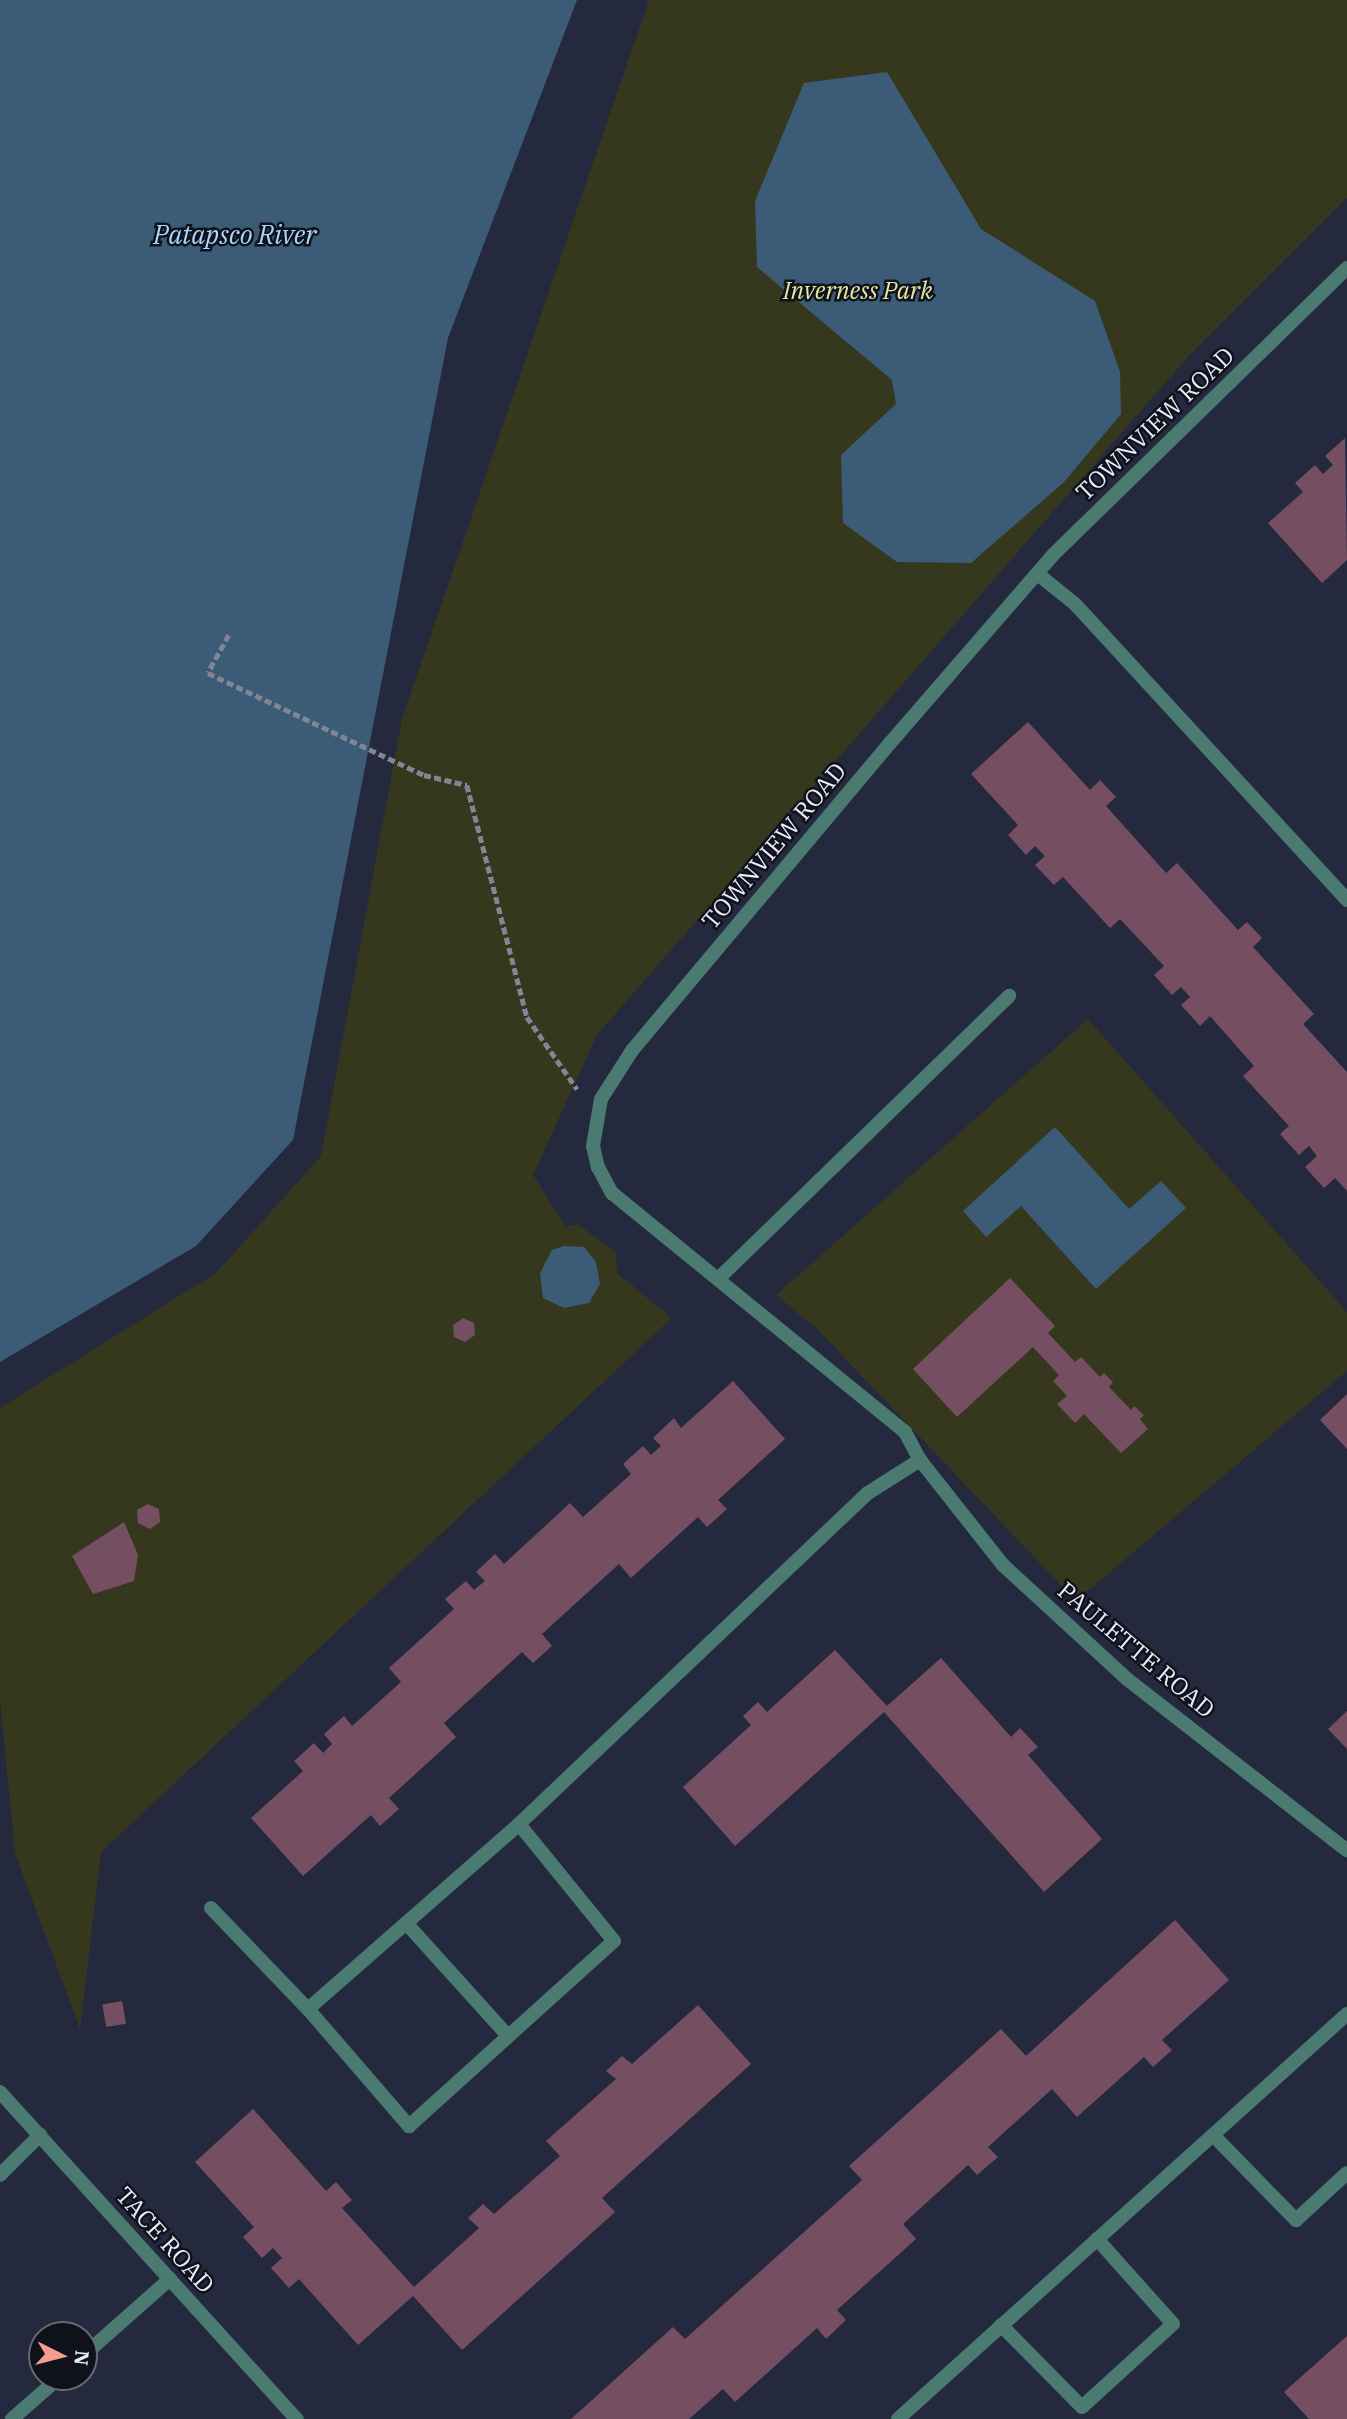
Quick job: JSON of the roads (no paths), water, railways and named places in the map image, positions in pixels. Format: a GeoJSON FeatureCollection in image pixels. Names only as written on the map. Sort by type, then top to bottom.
{"type":"FeatureCollection","features":[{"type":"Feature","properties":{"kind":"street","name":"TOWNVIEW ROAD"},"geometry":{"type":"LineString","coordinates":[[920,1460],[905,1432],[612,1193],[598,1167],[593,1146],[601,1099],[633,1049],[1039,575],[1347,268]]}},
{"type":"Feature","properties":{"kind":"street"},"geometry":{"type":"LineString","coordinates":[[1039,575],[1074,604],[1347,900]]}},
{"type":"Feature","properties":{"kind":"street"},"geometry":{"type":"LineString","coordinates":[[719,1278],[1009,996]]}},
{"type":"Feature","properties":{"kind":"street"},"geometry":{"type":"LineString","coordinates":[[308,2009],[519,1824],[868,1493],[920,1460]]}},
{"type":"Feature","properties":{"kind":"street","name":"PAULETTE ROAD"},"geometry":{"type":"LineString","coordinates":[[920,1460],[1003,1565],[1098,1653],[1347,1850]]}},
{"type":"Feature","properties":{"kind":"street"},"geometry":{"type":"LineString","coordinates":[[211,1908],[308,2009],[409,2126],[614,1941],[519,1824]]}},
{"type":"Feature","properties":{"kind":"street"},"geometry":{"type":"LineString","coordinates":[[406,1923],[508,2036]]}},
{"type":"Feature","properties":{"kind":"street"},"geometry":{"type":"LineString","coordinates":[[898,2419],[1347,2014]]}},
{"type":"Feature","properties":{"kind":"street","name":"TACE ROAD"},"geometry":{"type":"LineString","coordinates":[[0,2091],[296,2419]]}},
{"type":"Feature","properties":{"kind":"street"},"geometry":{"type":"LineString","coordinates":[[0,2175],[40,2135]]}},
{"type":"Feature","properties":{"kind":"street"},"geometry":{"type":"LineString","coordinates":[[1213,2135],[1296,2220],[1347,2173]]}},
{"type":"Feature","properties":{"kind":"street"},"geometry":{"type":"LineString","coordinates":[[1002,2325],[1082,2407],[1173,2324],[1097,2239]]}},
{"type":"Feature","properties":{"kind":"street"},"geometry":{"type":"LineString","coordinates":[[98,2343],[170,2279]]}},
{"type":"Feature","properties":{"kind":"street"},"geometry":{"type":"LineString","coordinates":[[12,2419],[44,2391]]}},
{"type":"Feature","properties":{"kind":"water","name":"Patapsco River"},"geometry":{"type":"Polygon","coordinates":[[[0,0],[577,0],[448,338],[293,1140],[196,1246],[0,1362],[0,0]]]}},
{"type":"Feature","properties":{"kind":"water"},"geometry":{"type":"Polygon","coordinates":[[[887,72],[981,229],[1095,301],[1120,372],[1121,414],[1064,482],[971,563],[897,562],[843,523],[841,455],[896,404],[892,380],[757,267],[755,201],[804,83],[887,72]]]}},
{"type":"Feature","properties":{"kind":"water"},"geometry":{"type":"Polygon","coordinates":[[[1055,1127],[1129,1209],[1161,1181],[1186,1208],[1096,1289],[1021,1206],[986,1237],[963,1211],[1055,1127]]]}},
{"type":"Feature","properties":{"kind":"water"},"geometry":{"type":"Polygon","coordinates":[[[564,1246],[584,1247],[596,1262],[600,1284],[589,1303],[564,1308],[543,1298],[540,1273],[552,1250],[564,1246]]]}},
{"type":"Feature","properties":{"kind":"park label","name":"Inverness Park"},"geometry":{"type":"Point","coordinates":[858,291]}}]}
